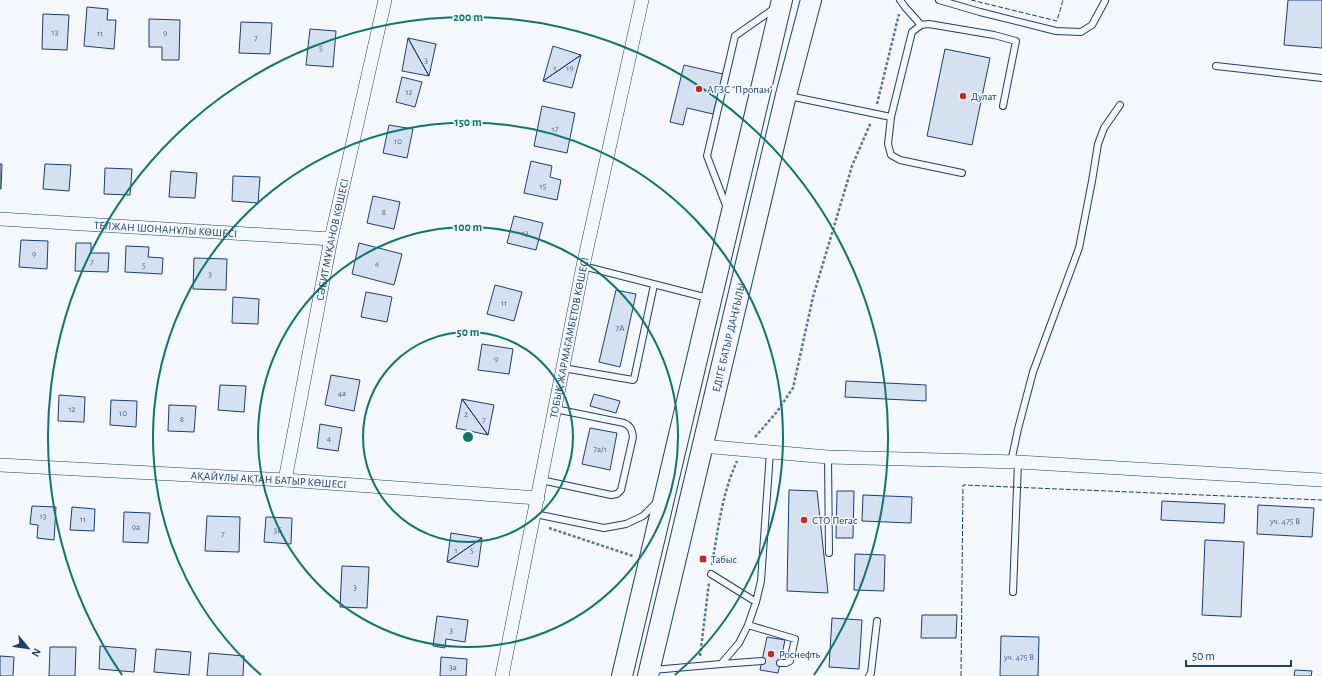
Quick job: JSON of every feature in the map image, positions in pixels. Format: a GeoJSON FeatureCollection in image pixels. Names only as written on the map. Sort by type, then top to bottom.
{"type":"FeatureCollection","features":[{"type":"Feature","properties":{"kind":"main road","name":"ЕДІГЕ БАТЫР ДАҢҒЫЛЫ"},"geometry":{"type":"LineString","coordinates":[[649,673],[786,95],[811,0]]}},
{"type":"Feature","properties":{"kind":"main road"},"geometry":{"type":"LineString","coordinates":[[622,674],[782,2]]}},
{"type":"Feature","properties":{"kind":"street","name":"СӘБИТ МҰҚАНОВ КӨШЕСІ"},"geometry":{"type":"LineString","coordinates":[[285,480],[331,240],[385,0]]}},
{"type":"Feature","properties":{"kind":"street","name":"ТОБЫҚ ЖАРМАҒАМБЕТОВ КӨШЕСІ"},"geometry":{"type":"LineString","coordinates":[[502,676],[583,266],[642,0]]}},
{"type":"Feature","properties":{"kind":"street","name":"ТЕЛЖАН ШОНАНҰЛЫ КӨШЕСІ"},"geometry":{"type":"LineString","coordinates":[[0,219],[331,240]]}},
{"type":"Feature","properties":{"kind":"street"},"geometry":{"type":"LineString","coordinates":[[702,446],[828,457],[1015,462],[1322,480]]}},
{"type":"Feature","properties":{"kind":"street","name":"АҚАЙҰЛЫ АҚТАН БАТЫР КӨШЕСІ"},"geometry":{"type":"LineString","coordinates":[[0,465],[285,480],[538,498]]}},
{"type":"Feature","properties":{"kind":"lane"},"geometry":{"type":"LineString","coordinates":[[939,0],[1056,31],[1081,32],[1092,24],[1105,1]]}},
{"type":"Feature","properties":{"kind":"lane"},"geometry":{"type":"LineString","coordinates":[[901,1],[921,25]]}},
{"type":"Feature","properties":{"kind":"lane"},"geometry":{"type":"LineString","coordinates":[[731,218],[707,156],[733,43],[735,36],[782,2]]}},
{"type":"Feature","properties":{"kind":"lane"},"geometry":{"type":"LineString","coordinates":[[962,173],[900,160],[891,155],[888,144],[891,118],[912,32],[921,25],[929,24],[994,35],[1016,41],[1002,106]]}},
{"type":"Feature","properties":{"kind":"lane"},"geometry":{"type":"LineString","coordinates":[[1216,66],[1322,78]]}},
{"type":"Feature","properties":{"kind":"lane"},"geometry":{"type":"LineString","coordinates":[[786,95],[891,118]]}},
{"type":"Feature","properties":{"kind":"lane"},"geometry":{"type":"LineString","coordinates":[[1013,592],[1015,462],[1018,429],[1033,372],[1079,248],[1098,144],[1104,128],[1120,105]]}},
{"type":"Feature","properties":{"kind":"lane"},"geometry":{"type":"LineString","coordinates":[[583,266],[712,299]]}},
{"type":"Feature","properties":{"kind":"lane"},"geometry":{"type":"LineString","coordinates":[[563,368],[633,380],[654,285]]}},
{"type":"Feature","properties":{"kind":"lane"},"geometry":{"type":"LineString","coordinates":[[541,480],[610,495],[617,494],[621,490],[633,437],[631,428],[629,425],[624,423],[555,409]]}},
{"type":"Feature","properties":{"kind":"lane"},"geometry":{"type":"LineString","coordinates":[[721,664],[739,643],[748,625],[761,581],[770,452]]}},
{"type":"Feature","properties":{"kind":"lane"},"geometry":{"type":"LineString","coordinates":[[828,457],[829,553]]}},
{"type":"Feature","properties":{"kind":"lane"},"geometry":{"type":"LineString","coordinates":[[534,518],[604,528],[626,524],[643,516],[666,494]]}},
{"type":"Feature","properties":{"kind":"lane"},"geometry":{"type":"LineString","coordinates":[[711,574],[756,602]]}},
{"type":"Feature","properties":{"kind":"lane"},"geometry":{"type":"LineString","coordinates":[[869,676],[871,673],[877,621]]}},
{"type":"Feature","properties":{"kind":"lane"},"geometry":{"type":"LineString","coordinates":[[748,625],[795,639],[796,641],[790,661],[780,663]]}},
{"type":"Feature","properties":{"kind":"lane"},"geometry":{"type":"LineString","coordinates":[[649,673],[699,666],[762,661]]}},
{"type":"Feature","properties":{"kind":"path"},"geometry":{"type":"LineString","coordinates":[[699,666],[722,503],[732,471],[742,449],[776,414],[793,388],[815,290],[852,166],[874,114],[901,1]]}},
{"type":"Feature","properties":{"kind":"path"},"geometry":{"type":"LineString","coordinates":[[534,518],[638,557]]}},
{"type":"Feature","properties":{"kind":"building"},"geometry":{"type":"Polygon","coordinates":[[[1288,0],[1322,0],[1322,48],[1284,45],[1288,0]]]}},
{"type":"Feature","properties":{"kind":"building"},"geometry":{"type":"Polygon","coordinates":[[[87,7],[108,9],[107,20],[116,20],[114,49],[84,46],[87,7]]]}},
{"type":"Feature","properties":{"kind":"building"},"geometry":{"type":"Polygon","coordinates":[[[43,14],[69,15],[67,50],[42,49],[43,14]]]}},
{"type":"Feature","properties":{"kind":"building"},"geometry":{"type":"Polygon","coordinates":[[[149,19],[180,20],[179,60],[162,60],[162,47],[149,47],[149,19]]]}},
{"type":"Feature","properties":{"kind":"building"},"geometry":{"type":"Polygon","coordinates":[[[241,22],[272,23],[270,54],[239,53],[241,22]]]}},
{"type":"Feature","properties":{"kind":"building"},"geometry":{"type":"Polygon","coordinates":[[[310,29],[336,31],[333,67],[306,65],[310,29]]]}},
{"type":"Feature","properties":{"kind":"building"},"geometry":{"type":"Polygon","coordinates":[[[408,38],[429,76],[402,71],[408,38]]]}},
{"type":"Feature","properties":{"kind":"building"},"geometry":{"type":"Polygon","coordinates":[[[408,38],[436,44],[429,76],[408,38]]]}},
{"type":"Feature","properties":{"kind":"building"},"geometry":{"type":"Polygon","coordinates":[[[553,46],[581,55],[543,81],[553,46]]]}},
{"type":"Feature","properties":{"kind":"building"},"geometry":{"type":"Polygon","coordinates":[[[945,49],[990,58],[972,145],[927,136],[945,49]]]}},
{"type":"Feature","properties":{"kind":"building"},"geometry":{"type":"Polygon","coordinates":[[[581,55],[572,88],[543,81],[581,55]]]}},
{"type":"Feature","properties":{"kind":"building"},"geometry":{"type":"Polygon","coordinates":[[[684,65],[723,74],[713,114],[687,108],[683,125],[670,122],[684,65]]]}},
{"type":"Feature","properties":{"kind":"building"},"geometry":{"type":"Polygon","coordinates":[[[402,77],[422,82],[415,107],[396,102],[402,77]]]}},
{"type":"Feature","properties":{"kind":"building"},"geometry":{"type":"Polygon","coordinates":[[[542,106],[575,113],[567,153],[534,146],[542,106]]]}},
{"type":"Feature","properties":{"kind":"building"},"geometry":{"type":"Polygon","coordinates":[[[389,125],[413,129],[407,158],[383,153],[389,125]]]}},
{"type":"Feature","properties":{"kind":"building"},"geometry":{"type":"Polygon","coordinates":[[[531,161],[552,166],[550,177],[561,180],[557,200],[524,193],[531,161]]]}},
{"type":"Feature","properties":{"kind":"building"},"geometry":{"type":"Polygon","coordinates":[[[0,164],[2,164],[1,189],[0,189],[0,164]]]}},
{"type":"Feature","properties":{"kind":"building"},"geometry":{"type":"Polygon","coordinates":[[[45,164],[71,165],[69,191],[43,189],[45,164]]]}},
{"type":"Feature","properties":{"kind":"building"},"geometry":{"type":"Polygon","coordinates":[[[105,168],[132,169],[130,195],[104,194],[105,168]]]}},
{"type":"Feature","properties":{"kind":"building"},"geometry":{"type":"Polygon","coordinates":[[[171,171],[197,173],[195,198],[169,197],[171,171]]]}},
{"type":"Feature","properties":{"kind":"building"},"geometry":{"type":"Polygon","coordinates":[[[233,176],[260,177],[258,203],[232,201],[233,176]]]}},
{"type":"Feature","properties":{"kind":"building"},"geometry":{"type":"Polygon","coordinates":[[[373,196],[400,202],[394,229],[367,223],[373,196]]]}},
{"type":"Feature","properties":{"kind":"building"},"geometry":{"type":"Polygon","coordinates":[[[514,216],[543,223],[536,250],[507,243],[514,216]]]}},
{"type":"Feature","properties":{"kind":"building"},"geometry":{"type":"Polygon","coordinates":[[[21,240],[48,241],[47,269],[19,267],[21,240]]]}},
{"type":"Feature","properties":{"kind":"building"},"geometry":{"type":"Polygon","coordinates":[[[76,243],[91,243],[91,253],[109,253],[108,272],[75,271],[76,243]]]}},
{"type":"Feature","properties":{"kind":"building"},"geometry":{"type":"Polygon","coordinates":[[[359,243],[402,254],[394,285],[352,274],[359,243]]]}},
{"type":"Feature","properties":{"kind":"building"},"geometry":{"type":"Polygon","coordinates":[[[126,246],[149,247],[148,257],[163,258],[162,274],[125,272],[126,246]]]}},
{"type":"Feature","properties":{"kind":"building"},"geometry":{"type":"Polygon","coordinates":[[[194,258],[227,259],[226,290],[193,289],[194,258]]]}},
{"type":"Feature","properties":{"kind":"building"},"geometry":{"type":"Polygon","coordinates":[[[495,285],[522,292],[514,321],[487,314],[495,285]]]}},
{"type":"Feature","properties":{"kind":"building"},"geometry":{"type":"Polygon","coordinates":[[[616,290],[636,294],[620,367],[599,362],[616,290]]]}},
{"type":"Feature","properties":{"kind":"building"},"geometry":{"type":"Polygon","coordinates":[[[366,292],[392,297],[387,322],[361,317],[366,292]]]}},
{"type":"Feature","properties":{"kind":"building"},"geometry":{"type":"Polygon","coordinates":[[[233,297],[259,299],[258,324],[232,323],[233,297]]]}},
{"type":"Feature","properties":{"kind":"building"},"geometry":{"type":"Polygon","coordinates":[[[482,344],[513,349],[509,374],[478,370],[482,344]]]}},
{"type":"Feature","properties":{"kind":"building"},"geometry":{"type":"Polygon","coordinates":[[[331,375],[360,380],[354,411],[325,405],[331,375]]]}},
{"type":"Feature","properties":{"kind":"building"},"geometry":{"type":"Polygon","coordinates":[[[846,381],[926,385],[926,401],[845,397],[846,381]]]}},
{"type":"Feature","properties":{"kind":"building"},"geometry":{"type":"Polygon","coordinates":[[[220,385],[246,386],[244,412],[218,410],[220,385]]]}},
{"type":"Feature","properties":{"kind":"building"},"geometry":{"type":"Polygon","coordinates":[[[594,394],[620,401],[616,413],[590,406],[594,394]]]}},
{"type":"Feature","properties":{"kind":"building"},"geometry":{"type":"Polygon","coordinates":[[[59,395],[85,397],[84,422],[58,421],[59,395]]]}},
{"type":"Feature","properties":{"kind":"building"},"geometry":{"type":"Polygon","coordinates":[[[462,399],[488,435],[456,428],[462,399]]]}},
{"type":"Feature","properties":{"kind":"building"},"geometry":{"type":"Polygon","coordinates":[[[462,399],[494,405],[488,435],[462,399]]]}},
{"type":"Feature","properties":{"kind":"building"},"geometry":{"type":"Polygon","coordinates":[[[111,400],[137,401],[136,427],[110,425],[111,400]]]}},
{"type":"Feature","properties":{"kind":"building"},"geometry":{"type":"Polygon","coordinates":[[[169,405],[196,406],[194,432],[168,431],[169,405]]]}},
{"type":"Feature","properties":{"kind":"building"},"geometry":{"type":"Polygon","coordinates":[[[320,424],[342,428],[338,451],[317,448],[320,424]]]}},
{"type":"Feature","properties":{"kind":"building"},"geometry":{"type":"Polygon","coordinates":[[[590,428],[617,433],[610,470],[582,464],[590,428]]]}},
{"type":"Feature","properties":{"kind":"building"},"geometry":{"type":"Polygon","coordinates":[[[789,490],[817,491],[828,593],[787,591],[789,490]]]}},
{"type":"Feature","properties":{"kind":"building"},"geometry":{"type":"Polygon","coordinates":[[[837,491],[854,491],[853,538],[836,538],[837,491]]]}},
{"type":"Feature","properties":{"kind":"building"},"geometry":{"type":"Polygon","coordinates":[[[863,495],[912,497],[911,523],[862,521],[863,495]]]}},
{"type":"Feature","properties":{"kind":"building"},"geometry":{"type":"Polygon","coordinates":[[[1162,501],[1225,504],[1224,523],[1161,520],[1162,501]]]}},
{"type":"Feature","properties":{"kind":"building"},"geometry":{"type":"Polygon","coordinates":[[[1258,505],[1314,508],[1312,537],[1257,534],[1258,505]]]}},
{"type":"Feature","properties":{"kind":"building"},"geometry":{"type":"Polygon","coordinates":[[[32,506],[56,507],[54,540],[37,538],[38,525],[30,524],[32,506]]]}},
{"type":"Feature","properties":{"kind":"building"},"geometry":{"type":"Polygon","coordinates":[[[72,507],[95,509],[94,531],[70,530],[72,507]]]}},
{"type":"Feature","properties":{"kind":"building"},"geometry":{"type":"Polygon","coordinates":[[[124,512],[150,513],[148,543],[123,542],[124,512]]]}},
{"type":"Feature","properties":{"kind":"building"},"geometry":{"type":"Polygon","coordinates":[[[207,516],[240,517],[239,552],[205,551],[207,516]]]}},
{"type":"Feature","properties":{"kind":"building"},"geometry":{"type":"Polygon","coordinates":[[[266,517],[292,518],[291,544],[264,542],[266,517]]]}},
{"type":"Feature","properties":{"kind":"building"},"geometry":{"type":"Polygon","coordinates":[[[451,533],[482,538],[447,562],[451,533]]]}},
{"type":"Feature","properties":{"kind":"building"},"geometry":{"type":"Polygon","coordinates":[[[482,538],[478,567],[447,562],[482,538]]]}},
{"type":"Feature","properties":{"kind":"building"},"geometry":{"type":"Polygon","coordinates":[[[1205,540],[1244,542],[1241,617],[1202,615],[1205,540]]]}},
{"type":"Feature","properties":{"kind":"building"},"geometry":{"type":"Polygon","coordinates":[[[855,554],[885,555],[884,591],[854,590],[855,554]]]}},
{"type":"Feature","properties":{"kind":"building"},"geometry":{"type":"Polygon","coordinates":[[[342,566],[369,567],[367,608],[340,607],[342,566]]]}},
{"type":"Feature","properties":{"kind":"building"},"geometry":{"type":"Polygon","coordinates":[[[922,615],[957,615],[956,638],[921,638],[922,615]]]}},
{"type":"Feature","properties":{"kind":"building"},"geometry":{"type":"Polygon","coordinates":[[[437,616],[468,620],[465,642],[446,639],[445,648],[433,646],[437,616]]]}},
{"type":"Feature","properties":{"kind":"building"},"geometry":{"type":"Polygon","coordinates":[[[832,618],[862,620],[859,669],[829,667],[832,618]]]}},
{"type":"Feature","properties":{"kind":"building"},"geometry":{"type":"Polygon","coordinates":[[[1001,636],[1039,637],[1038,676],[1000,676],[1001,636]]]}},
{"type":"Feature","properties":{"kind":"building"},"geometry":{"type":"Polygon","coordinates":[[[767,637],[785,640],[778,673],[760,670],[767,637]]]}},
{"type":"Feature","properties":{"kind":"building"},"geometry":{"type":"Polygon","coordinates":[[[100,646],[136,649],[134,672],[99,669],[100,646]]]}},
{"type":"Feature","properties":{"kind":"building"},"geometry":{"type":"Polygon","coordinates":[[[50,647],[76,647],[75,676],[49,676],[50,647]]]}},
{"type":"Feature","properties":{"kind":"building"},"geometry":{"type":"Polygon","coordinates":[[[156,649],[191,652],[189,675],[154,672],[156,649]]]}},
{"type":"Feature","properties":{"kind":"building"},"geometry":{"type":"Polygon","coordinates":[[[209,653],[244,656],[243,676],[207,676],[209,653]]]}},
{"type":"Feature","properties":{"kind":"building"},"geometry":{"type":"Polygon","coordinates":[[[0,656],[14,657],[13,676],[0,676],[0,656]]]}},
{"type":"Feature","properties":{"kind":"building"},"geometry":{"type":"Polygon","coordinates":[[[441,657],[467,659],[466,676],[440,676],[441,657]]]}},
{"type":"Feature","properties":{"kind":"building"},"geometry":{"type":"Polygon","coordinates":[[[1295,670],[1312,671],[1311,676],[1294,676],[1295,670]]]}},
{"type":"Feature","properties":{"kind":"fence"},"geometry":{"type":"LineString","coordinates":[[971,0],[1057,21],[1063,0]]}},
{"type":"Feature","properties":{"kind":"fence"},"geometry":{"type":"LineString","coordinates":[[961,676],[963,485],[1322,500]]}},
{"type":"Feature","properties":{"kind":"place","name":"АГЗС \"Пропан\""},"geometry":{"type":"Point","coordinates":[699,89]}},
{"type":"Feature","properties":{"kind":"place","name":"Дулат"},"geometry":{"type":"Point","coordinates":[963,96]}},
{"type":"Feature","properties":{"kind":"place","name":"СТО Пегас"},"geometry":{"type":"Point","coordinates":[804,520]}},
{"type":"Feature","properties":{"kind":"place","name":"Табыс"},"geometry":{"type":"Point","coordinates":[703,559]}},
{"type":"Feature","properties":{"kind":"place","name":"Роснефть"},"geometry":{"type":"Point","coordinates":[771,654]}}]}
